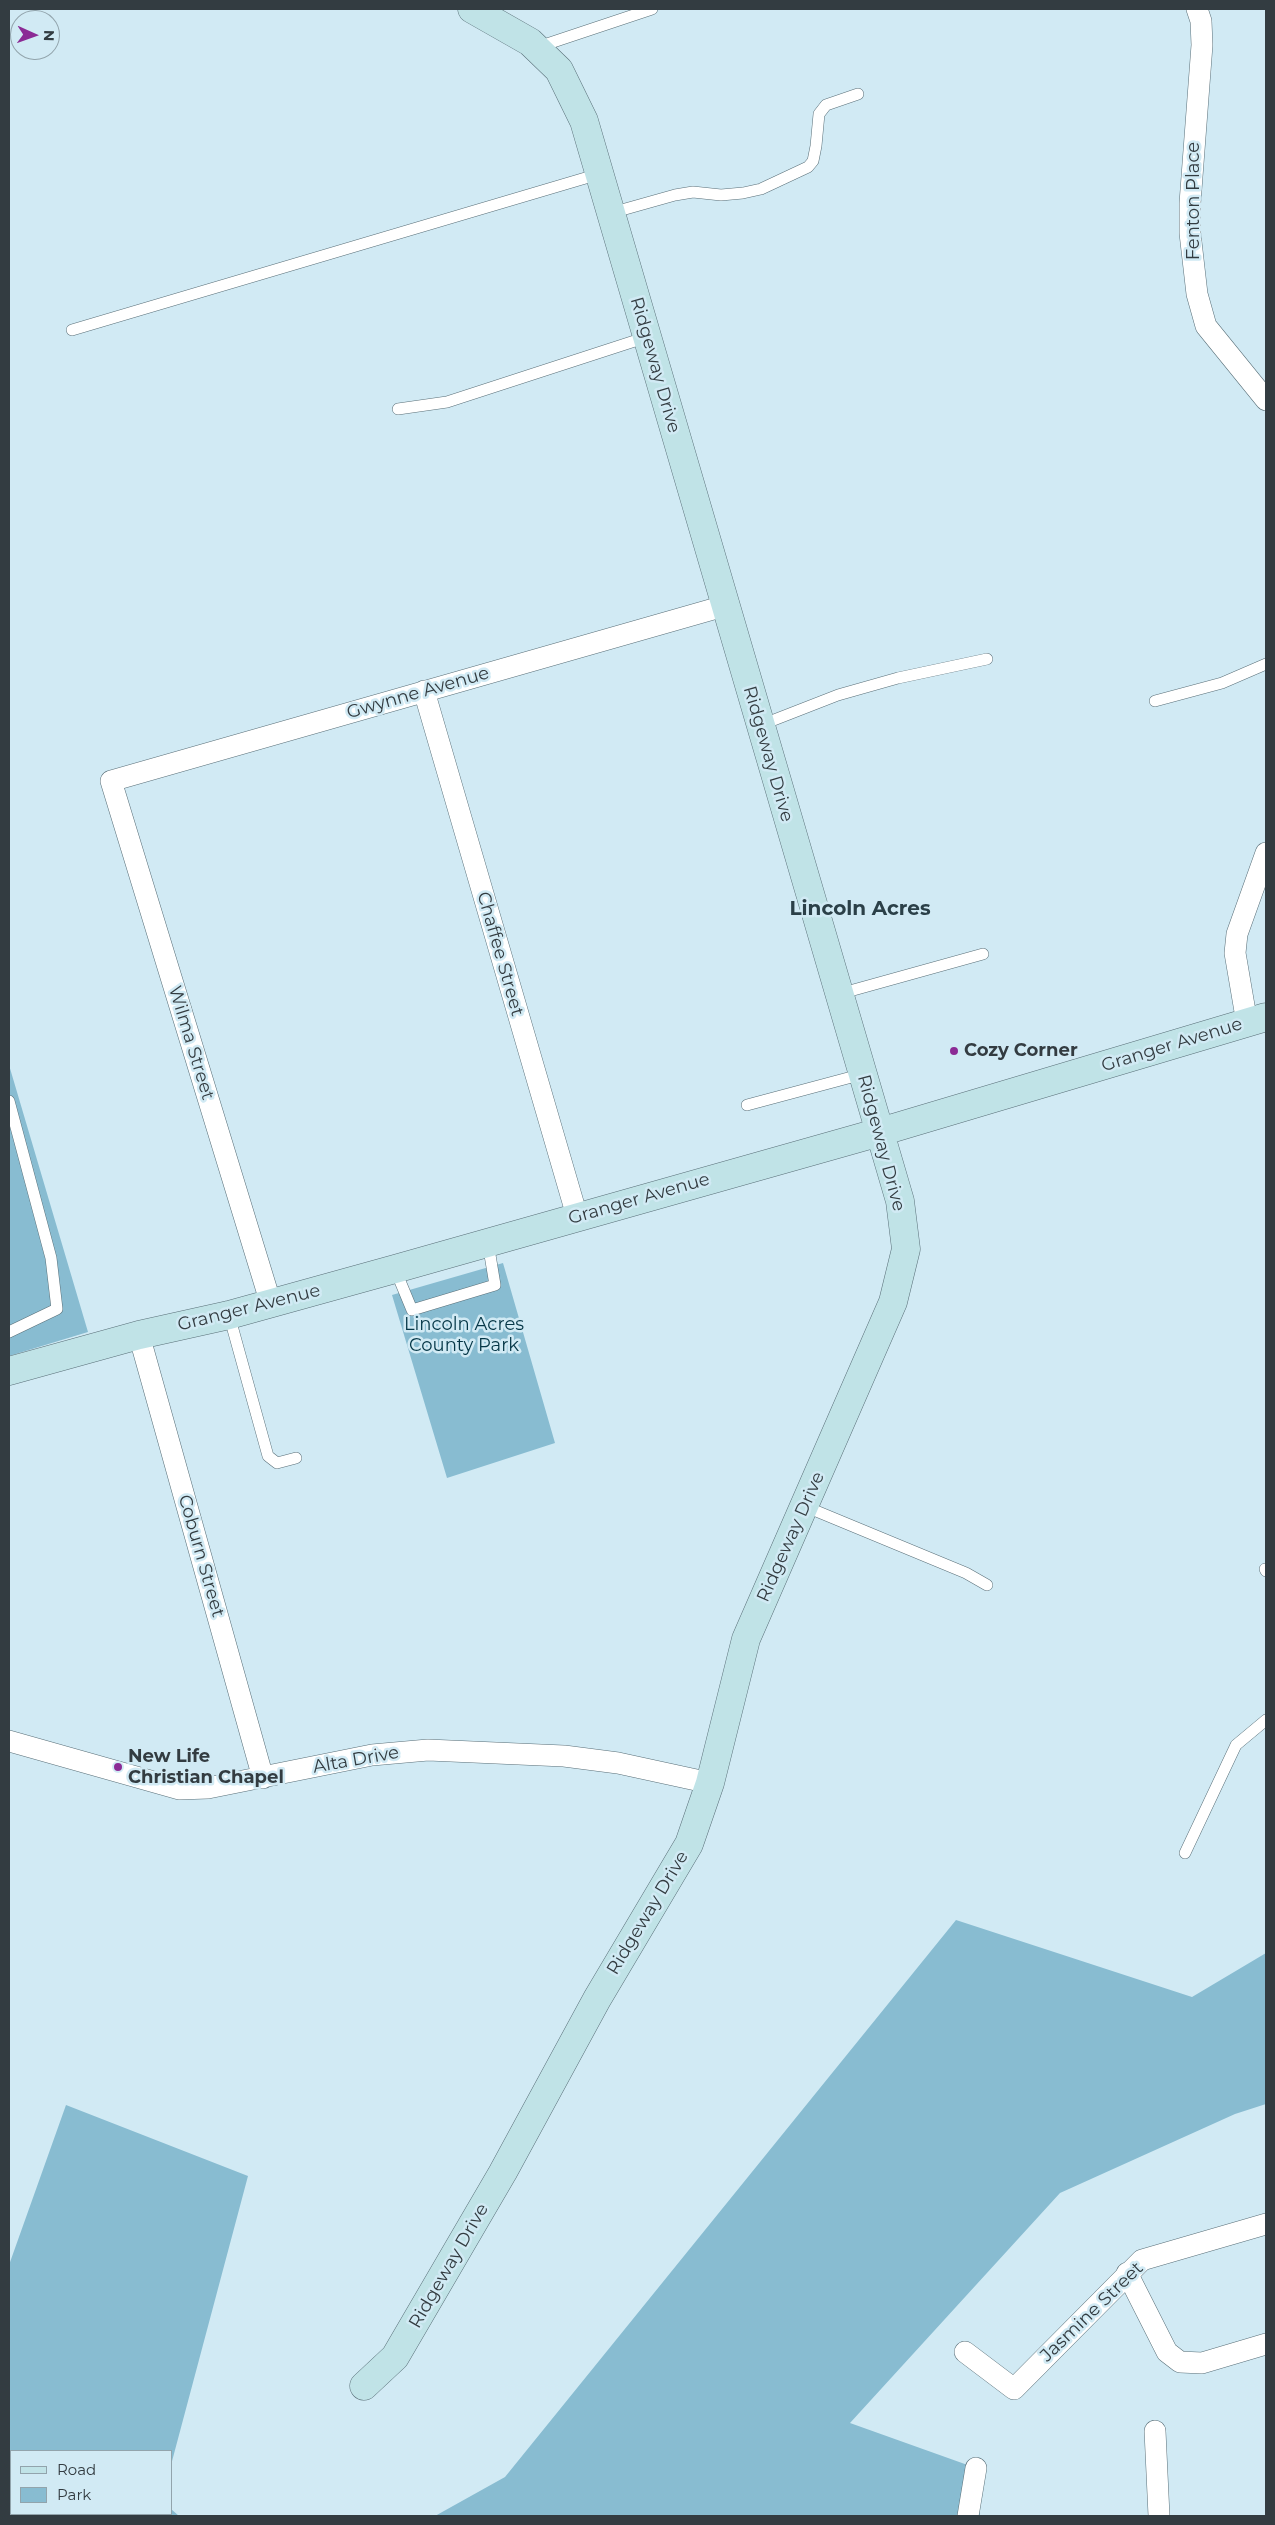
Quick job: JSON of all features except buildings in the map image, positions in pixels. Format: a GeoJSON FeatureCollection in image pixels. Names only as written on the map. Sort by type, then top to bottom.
{"type":"FeatureCollection","features":[{"type":"Feature","properties":{"kind":"street","name":"Ridgeway Drive"},"geometry":{"type":"LineString","coordinates":[[364,2386],[395,2357],[503,2172],[588,2014],[689,1844],[710,1783],[746,1640],[893,1302],[906,1250],[900,1201],[724,606],[584,121],[559,70],[530,42],[472,9]]}},
{"type":"Feature","properties":{"kind":"street","name":"Fenton Place"},"geometry":{"type":"LineString","coordinates":[[1197,9],[1202,32],[1190,204],[1190,233],[1196,294],[1206,326],[1266,400]]}},
{"type":"Feature","properties":{"kind":"street","name":"Gwynne Avenue"},"geometry":{"type":"LineString","coordinates":[[111,781],[724,606]]}},
{"type":"Feature","properties":{"kind":"street","name":"Chaffee Street"},"geometry":{"type":"LineString","coordinates":[[424,691],[576,1216]]}},
{"type":"Feature","properties":{"kind":"street","name":"Wilma Street"},"geometry":{"type":"LineString","coordinates":[[111,781],[271,1304]]}},
{"type":"Feature","properties":{"kind":"street"},"geometry":{"type":"LineString","coordinates":[[1256,1020],[1235,953],[1237,934],[1266,853]]}},
{"type":"Feature","properties":{"kind":"street","name":"Granger Avenue"},"geometry":{"type":"LineString","coordinates":[[9,1371],[138,1335],[229,1315],[394,1270],[576,1216],[880,1132],[1256,1020]]}},
{"type":"Feature","properties":{"kind":"street","name":"Coburn Street"},"geometry":{"type":"LineString","coordinates":[[138,1335],[263,1778]]}},
{"type":"Feature","properties":{"kind":"street","name":"Alta Drive"},"geometry":{"type":"LineString","coordinates":[[9,1741],[179,1789],[208,1788],[372,1755],[428,1750],[564,1756],[618,1763],[710,1783]]}},
{"type":"Feature","properties":{"kind":"street","name":"Jasmine Street"},"geometry":{"type":"LineString","coordinates":[[965,2352],[1014,2389],[1142,2260],[1266,2224]]}},
{"type":"Feature","properties":{"kind":"street"},"geometry":{"type":"LineString","coordinates":[[1127,2273],[1167,2352],[1180,2362],[1202,2363],[1266,2344]]}},
{"type":"Feature","properties":{"kind":"street"},"geometry":{"type":"LineString","coordinates":[[1155,2431],[1159,2516]]}},
{"type":"Feature","properties":{"kind":"street"},"geometry":{"type":"LineString","coordinates":[[968,2516],[976,2468]]}},
{"type":"Feature","properties":{"kind":"lane"},"geometry":{"type":"LineString","coordinates":[[536,48],[652,9]]}},
{"type":"Feature","properties":{"kind":"lane"},"geometry":{"type":"LineString","coordinates":[[611,213],[675,194],[693,192],[721,195],[761,189],[808,167],[813,160],[816,146],[819,114],[826,105],[858,94]]}},
{"type":"Feature","properties":{"kind":"lane"},"geometry":{"type":"LineString","coordinates":[[72,330],[599,174]]}},
{"type":"Feature","properties":{"kind":"lane"},"geometry":{"type":"LineString","coordinates":[[398,409],[447,402],[647,337]]}},
{"type":"Feature","properties":{"kind":"lane"},"geometry":{"type":"LineString","coordinates":[[760,726],[838,695],[898,678],[987,659]]}},
{"type":"Feature","properties":{"kind":"lane"},"geometry":{"type":"LineString","coordinates":[[1155,701],[1222,683],[1266,664]]}},
{"type":"Feature","properties":{"kind":"lane"},"geometry":{"type":"LineString","coordinates":[[839,994],[983,954]]}},
{"type":"Feature","properties":{"kind":"lane"},"geometry":{"type":"LineString","coordinates":[[747,1105],[863,1074]]}},
{"type":"Feature","properties":{"kind":"lane"},"geometry":{"type":"LineString","coordinates":[[9,1101],[51,1258],[57,1309],[9,1332]]}},
{"type":"Feature","properties":{"kind":"lane"},"geometry":{"type":"LineString","coordinates":[[394,1270],[412,1310],[495,1285],[488,1243]]}},
{"type":"Feature","properties":{"kind":"lane"},"geometry":{"type":"LineString","coordinates":[[229,1315],[268,1456],[276,1463],[296,1458]]}},
{"type":"Feature","properties":{"kind":"lane"},"geometry":{"type":"LineString","coordinates":[[804,1506],[966,1573],[987,1585]]}},
{"type":"Feature","properties":{"kind":"lane"},"geometry":{"type":"LineString","coordinates":[[1185,1853],[1236,1745],[1266,1720]]}},
{"type":"Feature","properties":{"kind":"green space"},"geometry":{"type":"Polygon","coordinates":[[[9,1065],[88,1332],[9,1356],[9,1065]]]}},
{"type":"Feature","properties":{"kind":"green space","name":"Lincoln Acres County Park"},"geometry":{"type":"Polygon","coordinates":[[[503,1263],[555,1443],[447,1478],[392,1295],[503,1263]]]}},
{"type":"Feature","properties":{"kind":"green space"},"geometry":{"type":"Polygon","coordinates":[[[956,1920],[1192,1997],[1266,1953],[1266,2104],[1235,2114],[1060,2193],[850,2423],[976,2468],[980,2516],[435,2516],[505,2477],[956,1920]]]}},
{"type":"Feature","properties":{"kind":"green space"},"geometry":{"type":"Polygon","coordinates":[[[66,2105],[248,2176],[172,2461],[172,2450],[10,2450],[10,2515],[172,2515],[172,2510],[179,2516],[9,2516],[9,2265],[66,2105]]]}},
{"type":"Feature","properties":{"kind":"place","name":"Cozy Corner"},"geometry":{"type":"Point","coordinates":[954,1051]}},
{"type":"Feature","properties":{"kind":"place","name":"New Life Christian Chapel"},"geometry":{"type":"Point","coordinates":[118,1767]}},
{"type":"Feature","properties":{"kind":"district","name":"Lincoln Acres"},"geometry":{"type":"Point","coordinates":[860,909]}}]}
